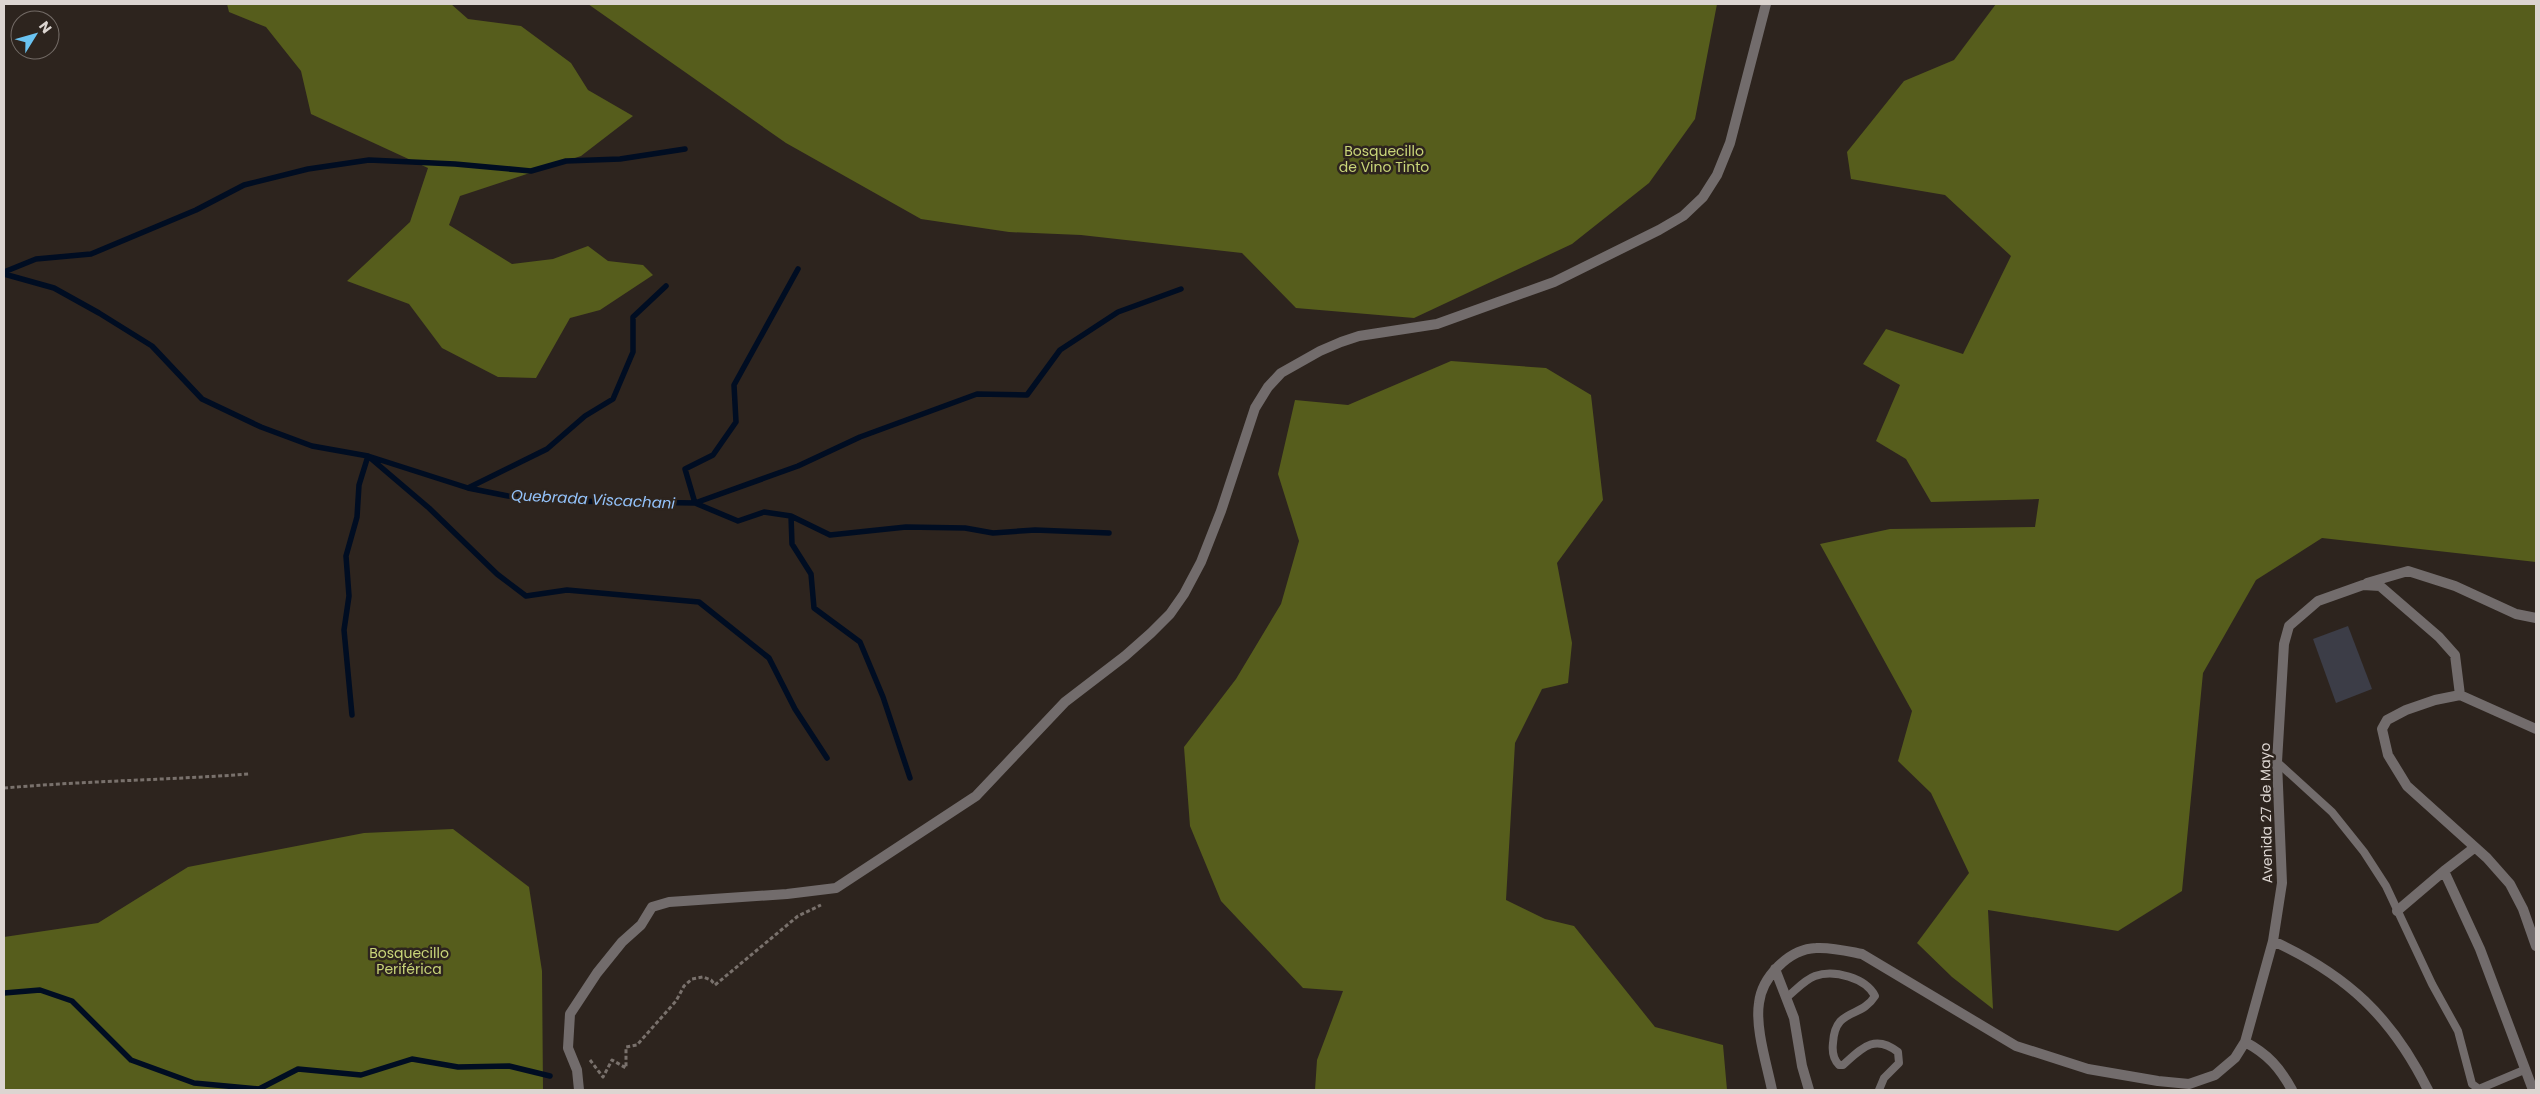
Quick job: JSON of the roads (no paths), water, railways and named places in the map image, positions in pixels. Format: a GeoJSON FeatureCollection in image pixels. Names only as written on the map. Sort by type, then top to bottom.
{"type":"FeatureCollection","features":[{"type":"Feature","properties":{"kind":"street"},"geometry":{"type":"LineString","coordinates":[[580,1090],[576,1070],[568,1048],[570,1014],[597,972],[622,942],[641,925],[652,906],[660,903],[787,894],[836,888],[976,796],[1065,702],[1125,656],[1170,614],[1184,594],[1201,562],[1221,511],[1255,408],[1268,387],[1281,373],[1320,350],[1341,342],[1360,336],[1437,324],[1554,282],[1659,230],[1683,216],[1703,197],[1717,175],[1730,143],[1766,4]]}},
{"type":"Feature","properties":{"kind":"street","name":"Avenida 27 de Mayo"},"geometry":{"type":"LineString","coordinates":[[1772,1090],[1761,1035],[1758,1004],[1763,986],[1775,969],[1791,957],[1814,948],[1834,948],[1862,954],[2016,1046],[2088,1069],[2158,1081],[2189,1084],[2215,1075],[2235,1058],[2245,1042],[2273,941],[2282,883],[2277,762],[2284,644],[2289,626],[2318,600],[2388,575],[2408,571],[2455,586],[2516,614],[2536,618]]}},
{"type":"Feature","properties":{"kind":"street"},"geometry":{"type":"LineString","coordinates":[[2363,585],[2380,586],[2392,594],[2439,637],[2455,655],[2460,695]]}},
{"type":"Feature","properties":{"kind":"street"},"geometry":{"type":"LineString","coordinates":[[2536,729],[2460,695],[2435,700],[2406,710],[2387,720],[2382,729],[2388,755],[2407,786],[2487,858],[2510,884],[2523,909],[2536,946]]}},
{"type":"Feature","properties":{"kind":"street"},"geometry":{"type":"LineString","coordinates":[[2397,911],[2474,848]]}},
{"type":"Feature","properties":{"kind":"street"},"geometry":{"type":"LineString","coordinates":[[2444,871],[2480,950],[2533,1090]]}},
{"type":"Feature","properties":{"kind":"street"},"geometry":{"type":"LineString","coordinates":[[2273,941],[2301,954],[2334,975],[2379,1014],[2393,1030],[2428,1090]]}},
{"type":"Feature","properties":{"kind":"street"},"geometry":{"type":"LineString","coordinates":[[1775,969],[1794,1018],[1802,1066],[1810,1090]]}},
{"type":"Feature","properties":{"kind":"street"},"geometry":{"type":"LineString","coordinates":[[2245,1042],[2263,1052],[2275,1063],[2292,1090]]}},
{"type":"Feature","properties":{"kind":"lane"},"geometry":{"type":"LineString","coordinates":[[2277,762],[2332,812],[2364,852],[2386,886],[2432,984],[2458,1031],[2472,1084],[2479,1089],[2524,1070]]}},
{"type":"Feature","properties":{"kind":"lane"},"geometry":{"type":"LineString","coordinates":[[1786,998],[1815,976],[1827,974],[1862,982],[1872,990],[1875,996],[1870,1004],[1848,1014],[1833,1029],[1832,1047],[1834,1061],[1839,1065],[1843,1065],[1863,1046],[1876,1043],[1888,1044],[1898,1052],[1899,1063],[1884,1078],[1879,1090]]}},
{"type":"Feature","properties":{"kind":"waterway"},"geometry":{"type":"LineString","coordinates":[[4,272],[36,259],[91,254],[196,210],[244,185],[308,169],[369,160],[455,164],[531,171],[566,161],[620,159],[685,149]]}},
{"type":"Feature","properties":{"kind":"waterway"},"geometry":{"type":"LineString","coordinates":[[798,269],[734,385],[736,422],[713,455],[685,469],[695,503],[738,521],[764,512],[791,516],[830,535],[906,527],[965,528],[993,533],[1035,530],[1109,533]]}},
{"type":"Feature","properties":{"kind":"waterway","name":"Quebrada Viscachani"},"geometry":{"type":"LineString","coordinates":[[4,274],[54,288],[152,346],[202,399],[261,427],[312,446],[368,456],[468,488],[508,496],[569,501],[695,503],[798,466],[860,437],[977,394],[1027,395],[1060,350],[1118,312],[1181,289]]}},
{"type":"Feature","properties":{"kind":"waterway"},"geometry":{"type":"LineString","coordinates":[[468,488],[547,449],[585,416],[613,399],[633,352],[633,317],[666,286]]}},
{"type":"Feature","properties":{"kind":"waterway"},"geometry":{"type":"LineString","coordinates":[[352,715],[344,630],[349,596],[346,556],[357,517],[359,485],[368,456],[429,508],[497,574],[526,596],[567,590],[699,602],[769,658],[795,709],[827,758]]}},
{"type":"Feature","properties":{"kind":"waterway"},"geometry":{"type":"LineString","coordinates":[[791,516],[792,544],[811,574],[814,608],[860,642],[883,697],[910,778]]}},
{"type":"Feature","properties":{"kind":"waterway"},"geometry":{"type":"LineString","coordinates":[[4,993],[40,990],[72,1001],[131,1060],[194,1083],[259,1089],[298,1069],[361,1075],[412,1059],[458,1067],[509,1066],[550,1076]]}},
{"type":"Feature","properties":{"kind":"park label","name":"Bosquecillo de Vino Tinto"},"geometry":{"type":"Point","coordinates":[1384,160]}},
{"type":"Feature","properties":{"kind":"park label","name":"Bosquecillo Periférica"},"geometry":{"type":"Point","coordinates":[409,962]}}]}
